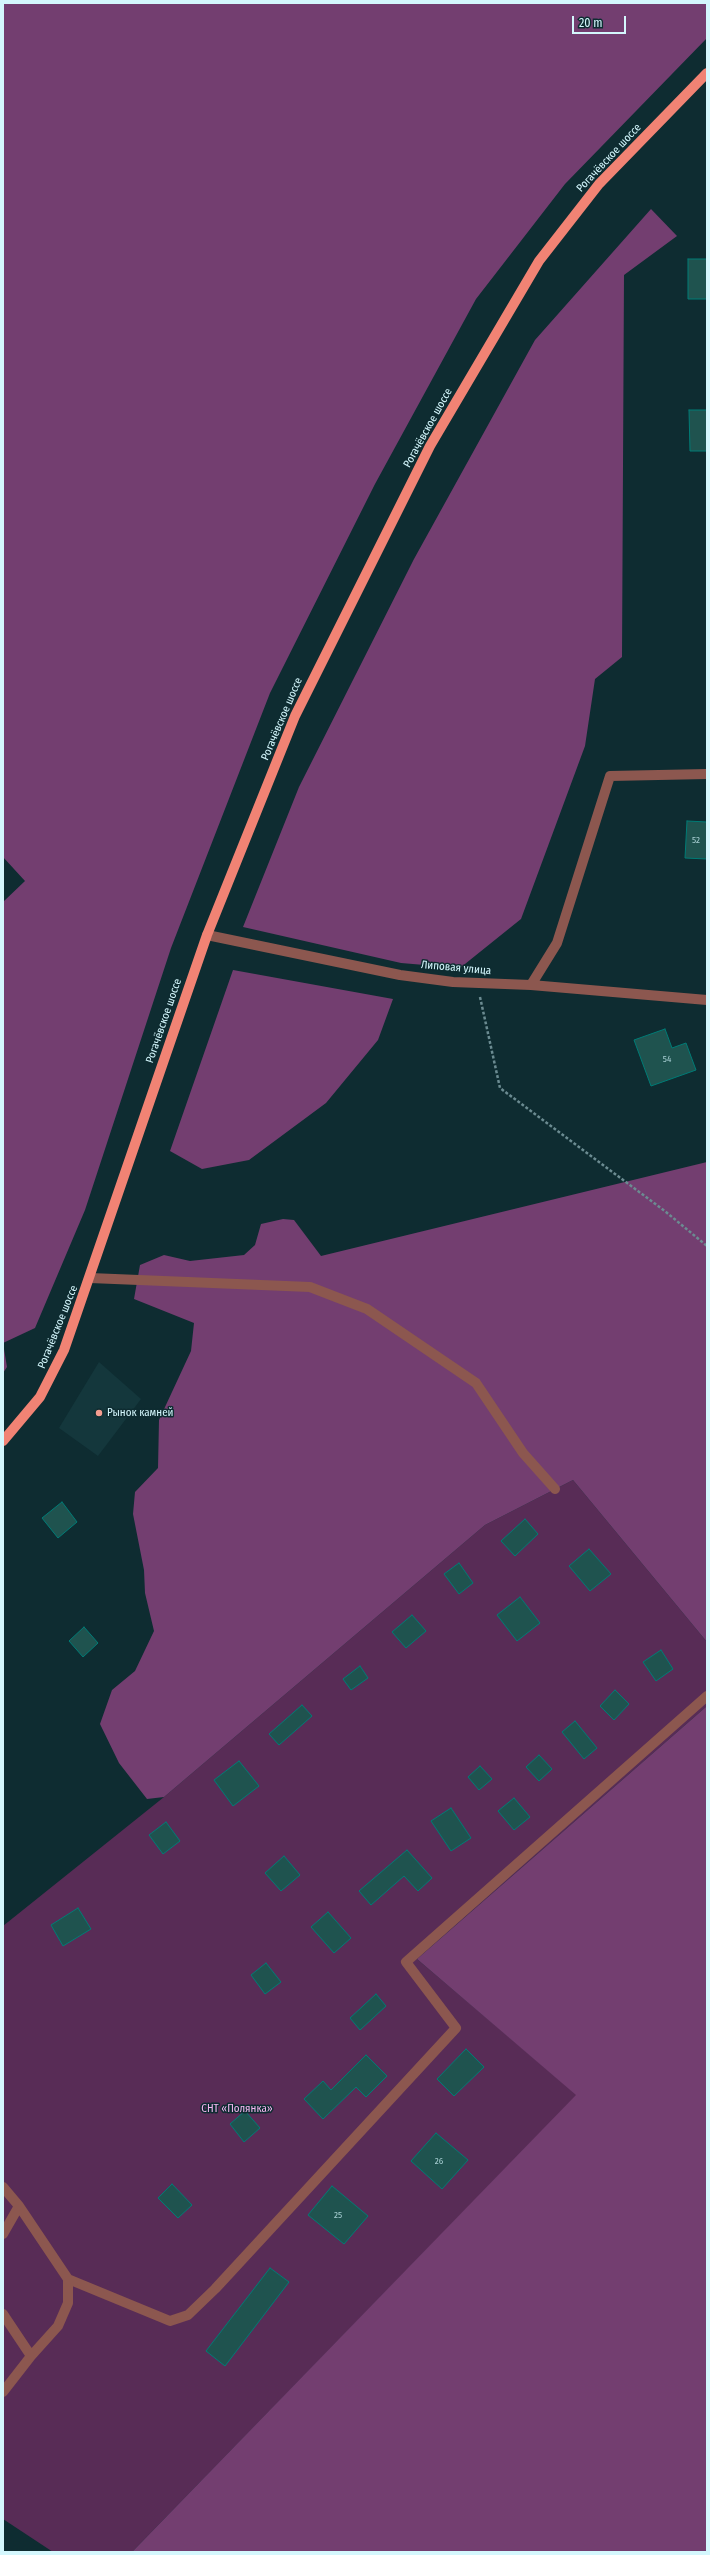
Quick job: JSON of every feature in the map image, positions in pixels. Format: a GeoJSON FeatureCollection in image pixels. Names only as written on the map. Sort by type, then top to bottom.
{"type":"FeatureCollection","features":[{"type":"Feature","properties":{"kind":"main road","name":"Рогачёвское шоссе"},"geometry":{"type":"LineString","coordinates":[[3,1441],[40,1396],[56,1367],[90,1278],[207,935],[295,716],[434,439],[539,261],[599,184],[707,73]]}},
{"type":"Feature","properties":{"kind":"street"},"geometry":{"type":"LineString","coordinates":[[531,985],[557,943],[610,776],[707,774]]}},
{"type":"Feature","properties":{"kind":"street","name":"Липовая улица"},"geometry":{"type":"LineString","coordinates":[[207,935],[400,975],[476,983],[531,985],[707,1000]]}},
{"type":"Feature","properties":{"kind":"street"},"geometry":{"type":"LineString","coordinates":[[90,1278],[310,1287],[367,1309],[476,1383],[523,1453],[555,1489]]}},
{"type":"Feature","properties":{"kind":"street"},"geometry":{"type":"LineString","coordinates":[[3,2187],[19,2206],[68,2279],[170,2321],[188,2315],[215,2289],[456,2028],[406,1962],[707,1696]]}},
{"type":"Feature","properties":{"kind":"street"},"geometry":{"type":"LineString","coordinates":[[3,2234],[19,2206]]}},
{"type":"Feature","properties":{"kind":"street"},"geometry":{"type":"LineString","coordinates":[[3,2392],[31,2356],[58,2326],[68,2303],[68,2279]]}},
{"type":"Feature","properties":{"kind":"street"},"geometry":{"type":"LineString","coordinates":[[3,2314],[31,2356]]}},
{"type":"Feature","properties":{"kind":"path"},"geometry":{"type":"LineString","coordinates":[[476,983],[500,1088],[666,1212],[707,1246]]}},
{"type":"Feature","properties":{"kind":"shaded area"},"geometry":{"type":"Polygon","coordinates":[[[3,3],[707,3],[707,38],[565,184],[476,299],[375,484],[270,693],[171,948],[85,1210],[35,1328],[3,1343],[3,902],[25,881],[3,857],[3,3]]]}},
{"type":"Feature","properties":{"kind":"shaded area"},"geometry":{"type":"Polygon","coordinates":[[[651,209],[677,236],[624,275],[622,657],[595,679],[585,746],[521,919],[460,968],[401,963],[243,927],[299,787],[414,559],[535,340],[651,209]]]}},
{"type":"Feature","properties":{"kind":"shaded area"},"geometry":{"type":"Polygon","coordinates":[[[233,970],[393,999],[378,1040],[326,1103],[249,1160],[202,1169],[170,1151],[233,970]]]}},
{"type":"Feature","properties":{"kind":"shaded area"},"geometry":{"type":"Polygon","coordinates":[[[707,1162],[707,1642],[573,1480],[485,1525],[164,1797],[147,1799],[119,1763],[100,1724],[112,1690],[135,1671],[154,1631],[145,1593],[144,1570],[133,1514],[135,1492],[158,1468],[159,1420],[191,1351],[194,1323],[134,1299],[140,1265],[164,1255],[190,1261],[244,1255],[255,1245],[261,1224],[283,1219],[294,1220],[321,1256],[707,1162]]]}},
{"type":"Feature","properties":{"kind":"shaded area"},"geometry":{"type":"Polygon","coordinates":[[[3,1343],[7,1367],[3,1373],[3,1343]]]}},
{"type":"Feature","properties":{"kind":"shaded area","name":"Рынок камней"},"geometry":{"type":"Polygon","coordinates":[[[99,1362],[141,1399],[98,1456],[59,1428],[99,1362]]]}},
{"type":"Feature","properties":{"kind":"shaded area"},"geometry":{"type":"Polygon","coordinates":[[[707,1706],[707,2552],[132,2552],[576,2095],[417,1959],[707,1706]]]}},
{"type":"Feature","properties":{"kind":"green space","name":"СНТ «Полянка»"},"geometry":{"type":"Polygon","coordinates":[[[573,1480],[707,1642],[707,1706],[417,1959],[577,2095],[132,2552],[53,2552],[3,2519],[3,1926],[164,1797],[485,1525],[573,1480]]]}},
{"type":"Feature","properties":{"kind":"building"},"geometry":{"type":"Polygon","coordinates":[[[688,259],[707,259],[707,299],[688,299],[688,259]]]}},
{"type":"Feature","properties":{"kind":"building"},"geometry":{"type":"Polygon","coordinates":[[[689,410],[707,410],[707,451],[690,451],[689,410]]]}},
{"type":"Feature","properties":{"kind":"building"},"geometry":{"type":"Polygon","coordinates":[[[687,821],[707,822],[707,859],[685,858],[687,821]]]}},
{"type":"Feature","properties":{"kind":"building"},"geometry":{"type":"Polygon","coordinates":[[[665,1029],[672,1048],[686,1043],[696,1070],[651,1086],[634,1040],[665,1029]]]}},
{"type":"Feature","properties":{"kind":"building"},"geometry":{"type":"Polygon","coordinates":[[[62,1502],[77,1522],[58,1538],[42,1518],[62,1502]]]}},
{"type":"Feature","properties":{"kind":"building"},"geometry":{"type":"Polygon","coordinates":[[[525,1519],[538,1534],[515,1556],[501,1541],[525,1519]]]}},
{"type":"Feature","properties":{"kind":"building"},"geometry":{"type":"Polygon","coordinates":[[[589,1549],[611,1574],[590,1591],[569,1566],[589,1549]]]}},
{"type":"Feature","properties":{"kind":"building"},"geometry":{"type":"Polygon","coordinates":[[[459,1563],[473,1583],[459,1594],[444,1574],[459,1563]]]}},
{"type":"Feature","properties":{"kind":"building"},"geometry":{"type":"Polygon","coordinates":[[[520,1597],[540,1623],[517,1641],[497,1615],[520,1597]]]}},
{"type":"Feature","properties":{"kind":"building"},"geometry":{"type":"Polygon","coordinates":[[[412,1615],[426,1631],[406,1648],[392,1632],[412,1615]]]}},
{"type":"Feature","properties":{"kind":"building"},"geometry":{"type":"Polygon","coordinates":[[[84,1627],[98,1643],[83,1657],[69,1641],[84,1627]]]}},
{"type":"Feature","properties":{"kind":"building"},"geometry":{"type":"Polygon","coordinates":[[[661,1650],[673,1669],[656,1681],[643,1662],[661,1650]]]}},
{"type":"Feature","properties":{"kind":"building"},"geometry":{"type":"Polygon","coordinates":[[[360,1666],[368,1678],[351,1690],[343,1679],[360,1666]]]}},
{"type":"Feature","properties":{"kind":"building"},"geometry":{"type":"Polygon","coordinates":[[[615,1690],[629,1704],[614,1720],[600,1706],[615,1690]]]}},
{"type":"Feature","properties":{"kind":"building"},"geometry":{"type":"Polygon","coordinates":[[[302,1705],[312,1716],[279,1745],[269,1734],[302,1705]]]}},
{"type":"Feature","properties":{"kind":"building"},"geometry":{"type":"Polygon","coordinates":[[[575,1721],[597,1748],[584,1759],[562,1732],[575,1721]]]}},
{"type":"Feature","properties":{"kind":"building"},"geometry":{"type":"Polygon","coordinates":[[[539,1755],[552,1769],[539,1781],[526,1767],[539,1755]]]}},
{"type":"Feature","properties":{"kind":"building"},"geometry":{"type":"Polygon","coordinates":[[[239,1761],[259,1786],[233,1806],[214,1780],[239,1761]]]}},
{"type":"Feature","properties":{"kind":"building"},"geometry":{"type":"Polygon","coordinates":[[[480,1766],[492,1779],[479,1790],[468,1777],[480,1766]]]}},
{"type":"Feature","properties":{"kind":"building"},"geometry":{"type":"Polygon","coordinates":[[[514,1798],[530,1817],[514,1830],[498,1811],[514,1798]]]}},
{"type":"Feature","properties":{"kind":"building"},"geometry":{"type":"Polygon","coordinates":[[[451,1808],[471,1838],[451,1851],[431,1821],[451,1808]]]}},
{"type":"Feature","properties":{"kind":"building"},"geometry":{"type":"Polygon","coordinates":[[[166,1822],[180,1841],[163,1854],[149,1835],[166,1822]]]}},
{"type":"Feature","properties":{"kind":"building"},"geometry":{"type":"Polygon","coordinates":[[[407,1850],[432,1878],[418,1891],[404,1876],[371,1905],[359,1891],[407,1850]]]}},
{"type":"Feature","properties":{"kind":"building"},"geometry":{"type":"Polygon","coordinates":[[[284,1856],[300,1875],[281,1891],[265,1873],[284,1856]]]}},
{"type":"Feature","properties":{"kind":"building"},"geometry":{"type":"Polygon","coordinates":[[[78,1908],[91,1929],[63,1946],[51,1925],[78,1908]]]}},
{"type":"Feature","properties":{"kind":"building"},"geometry":{"type":"Polygon","coordinates":[[[328,1912],[351,1938],[334,1953],[311,1927],[328,1912]]]}},
{"type":"Feature","properties":{"kind":"building"},"geometry":{"type":"Polygon","coordinates":[[[266,1963],[281,1982],[265,1994],[251,1975],[266,1963]]]}},
{"type":"Feature","properties":{"kind":"building"},"geometry":{"type":"Polygon","coordinates":[[[376,1994],[386,2006],[360,2030],[350,2018],[376,1994]]]}},
{"type":"Feature","properties":{"kind":"building"},"geometry":{"type":"Polygon","coordinates":[[[466,2049],[484,2067],[454,2096],[437,2079],[466,2049]]]}},
{"type":"Feature","properties":{"kind":"building"},"geometry":{"type":"Polygon","coordinates":[[[366,2055],[387,2076],[366,2097],[356,2087],[323,2119],[304,2099],[323,2081],[331,2090],[366,2055]]]}},
{"type":"Feature","properties":{"kind":"building"},"geometry":{"type":"Polygon","coordinates":[[[245,2111],[260,2128],[244,2142],[230,2124],[245,2111]]]}},
{"type":"Feature","properties":{"kind":"building"},"geometry":{"type":"Polygon","coordinates":[[[436,2133],[468,2160],[442,2189],[411,2161],[436,2133]]]}},
{"type":"Feature","properties":{"kind":"building"},"geometry":{"type":"Polygon","coordinates":[[[172,2184],[192,2205],[178,2218],[158,2198],[172,2184]]]}},
{"type":"Feature","properties":{"kind":"building"},"geometry":{"type":"Polygon","coordinates":[[[332,2186],[368,2216],[344,2244],[308,2215],[332,2186]]]}},
{"type":"Feature","properties":{"kind":"building"},"geometry":{"type":"Polygon","coordinates":[[[270,2268],[289,2282],[225,2366],[206,2351],[270,2268]]]}},
{"type":"Feature","properties":{"kind":"place","name":"Рынок камней"},"geometry":{"type":"Point","coordinates":[99,1413]}}]}
